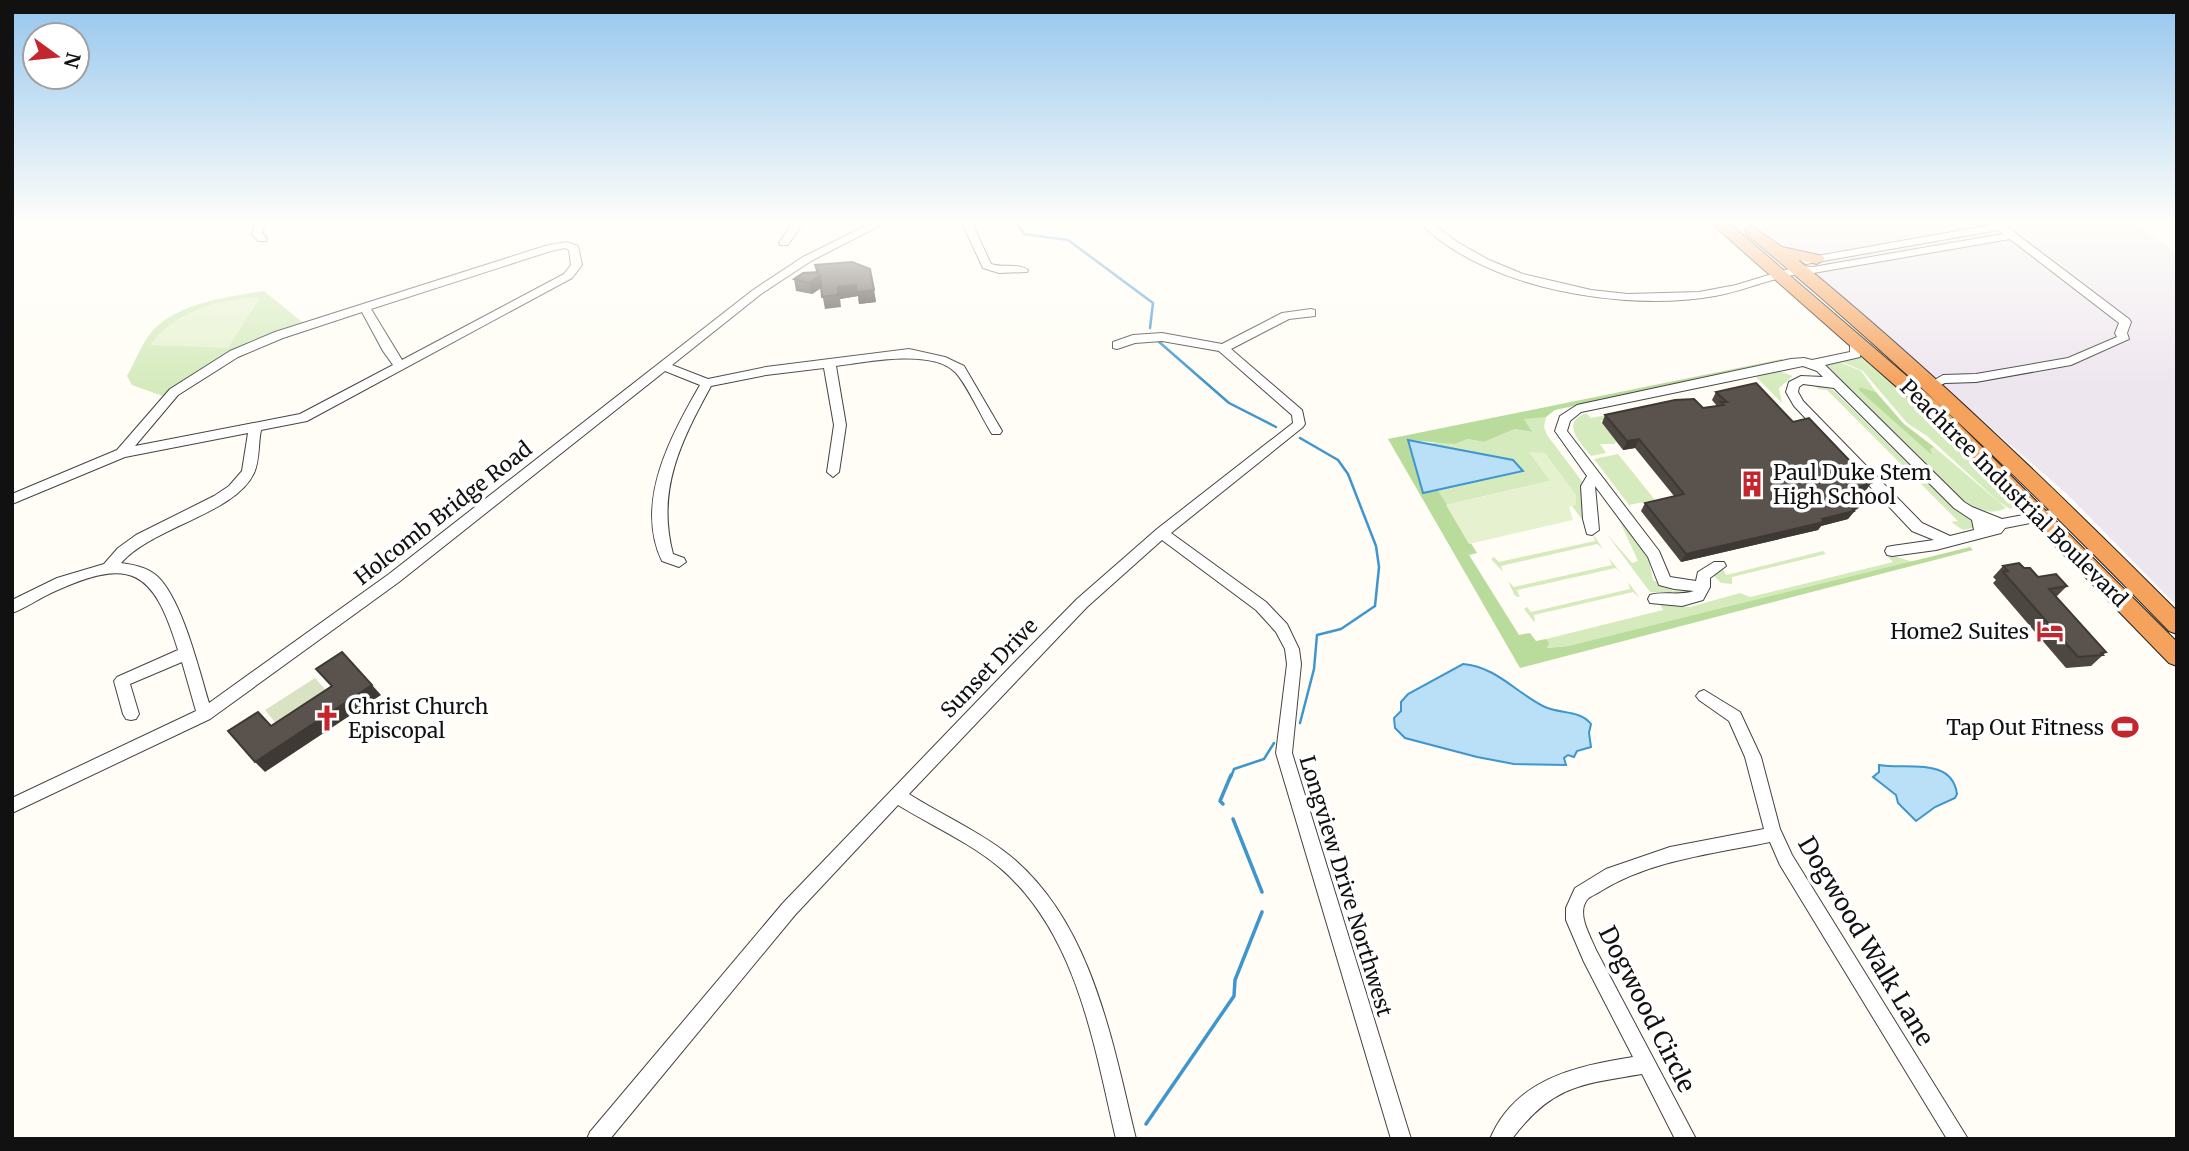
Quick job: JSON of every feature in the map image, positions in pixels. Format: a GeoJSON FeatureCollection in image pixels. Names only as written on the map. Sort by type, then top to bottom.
{"type":"FeatureCollection","features":[{"type":"Feature","properties":{"kind":"highway","name":"Peachtree Industrial Boulevard"},"geometry":{"type":"LineString","coordinates":[[1795,277],[1856,341],[1924,401],[2041,515],[2177,657]]}},
{"type":"Feature","properties":{"kind":"highway","name":"Peachtree Industrial Boulevard"},"geometry":{"type":"LineString","coordinates":[[1797,277],[1836,301],[1932,385],[2066,512],[2177,625]]}},
{"type":"Feature","properties":{"kind":"highway"},"geometry":{"type":"LineString","coordinates":[[1822,277],[1836,301]]}},
{"type":"Feature","properties":{"kind":"highway"},"geometry":{"type":"LineString","coordinates":[[2145,624],[2162,632],[2177,644]]}},
{"type":"Feature","properties":{"kind":"street"},"geometry":{"type":"LineString","coordinates":[[122,453],[172,394],[202,372],[234,354],[279,335],[461,277]]}},
{"type":"Feature","properties":{"kind":"street"},"geometry":{"type":"LineString","coordinates":[[12,499],[122,453],[310,415],[567,277]]}},
{"type":"Feature","properties":{"kind":"street","name":"Holcomb Bridge Road"},"geometry":{"type":"LineString","coordinates":[[12,806],[205,714],[394,579],[777,277]]}},
{"type":"Feature","properties":{"kind":"street"},"geometry":{"type":"LineString","coordinates":[[1524,277],[1591,293],[1649,299],[1694,296],[1771,277]]}},
{"type":"Feature","properties":{"kind":"street"},"geometry":{"type":"LineString","coordinates":[[1932,385],[1943,379],[1976,378],[2071,361],[2123,339],[2121,333],[2125,321],[2065,277]]}},
{"type":"Feature","properties":{"kind":"street"},"geometry":{"type":"LineString","coordinates":[[365,308],[388,351],[401,366]]}},
{"type":"Feature","properties":{"kind":"street"},"geometry":{"type":"LineString","coordinates":[[1117,345],[1133,339],[1162,337],[1223,348],[1286,316],[1311,313]]}},
{"type":"Feature","properties":{"kind":"street"},"geometry":{"type":"LineString","coordinates":[[1703,587],[1689,584],[1674,586],[1664,582],[1654,555],[1561,431],[1569,413],[1591,405],[1776,367],[1804,362],[1813,364],[1856,354],[1856,341]]}},
{"type":"Feature","properties":{"kind":"street","name":"Sunset Drive"},"geometry":{"type":"LineString","coordinates":[[597,1139],[789,909],[1082,603],[1162,533],[1299,424],[1298,413],[1223,348]]}},
{"type":"Feature","properties":{"kind":"street"},"geometry":{"type":"LineString","coordinates":[[662,365],[708,383],[909,353],[940,359],[960,369],[996,431]]}},
{"type":"Feature","properties":{"kind":"street"},"geometry":{"type":"LineString","coordinates":[[829,363],[840,425],[834,472]]}},
{"type":"Feature","properties":{"kind":"street"},"geometry":{"type":"LineString","coordinates":[[1813,364],[1837,384],[1959,505],[2001,524]]}},
{"type":"Feature","properties":{"kind":"street"},"geometry":{"type":"LineString","coordinates":[[1776,367],[1809,384]]}},
{"type":"Feature","properties":{"kind":"street"},"geometry":{"type":"LineString","coordinates":[[679,562],[667,557],[658,533],[658,503],[667,462],[708,383]]}},
{"type":"Feature","properties":{"kind":"street"},"geometry":{"type":"LineString","coordinates":[[1837,384],[1793,385],[1791,392],[1798,403],[1917,527],[1946,540]]}},
{"type":"Feature","properties":{"kind":"street"},"geometry":{"type":"LineString","coordinates":[[108,569],[117,555],[144,534],[230,492],[248,474],[255,428]]}},
{"type":"Feature","properties":{"kind":"street"},"geometry":{"type":"LineString","coordinates":[[1592,530],[1587,508],[1591,496],[1588,486],[1593,477]]}},
{"type":"Feature","properties":{"kind":"street"},"geometry":{"type":"LineString","coordinates":[[1968,510],[1981,523],[1981,532]]}},
{"type":"Feature","properties":{"kind":"street"},"geometry":{"type":"LineString","coordinates":[[1892,551],[1936,545],[1946,540],[1996,529],[2001,524],[2066,512]]}},
{"type":"Feature","properties":{"kind":"street"},"geometry":{"type":"LineString","coordinates":[[1952,526],[1965,535]]}},
{"type":"Feature","properties":{"kind":"street","name":"Longview Drive Northwest"},"geometry":{"type":"LineString","coordinates":[[1162,533],[1261,606],[1282,628],[1292,649],[1294,664],[1284,753],[1401,1139]]}},
{"type":"Feature","properties":{"kind":"street"},"geometry":{"type":"LineString","coordinates":[[1655,599],[1682,600],[1698,596],[1703,587],[1703,576],[1719,566]]}},
{"type":"Feature","properties":{"kind":"street"},"geometry":{"type":"LineString","coordinates":[[12,607],[64,580],[108,569],[134,571],[151,579],[167,600],[205,714]]}},
{"type":"Feature","properties":{"kind":"street"},"geometry":{"type":"LineString","coordinates":[[131,714],[122,681],[184,654]]}},
{"type":"Feature","properties":{"kind":"street","name":"Dogwood Walk Lane"},"geometry":{"type":"LineString","coordinates":[[1704,696],[1735,717],[1753,757],[1774,834],[1786,860],[1958,1139]]}},
{"type":"Feature","properties":{"kind":"street"},"geometry":{"type":"LineString","coordinates":[[898,796],[1013,869],[1045,903],[1070,951],[1089,1004],[1102,1043],[1126,1139]]}},
{"type":"Feature","properties":{"kind":"street","name":"Dogwood Circle"},"geometry":{"type":"LineString","coordinates":[[1686,1139],[1590,956],[1575,920],[1575,908],[1581,894],[1612,875],[1670,855],[1774,834]]}},
{"type":"Feature","properties":{"kind":"street"},"geometry":{"type":"LineString","coordinates":[[1500,1139],[1536,1094],[1567,1078],[1647,1064]]}},
{"type":"Feature","properties":{"kind":"shaded area"},"geometry":{"type":"Polygon","coordinates":[[[1817,277],[2177,277],[2177,606],[2067,494],[1817,277]]]}},
{"type":"Feature","properties":{"kind":"green space"},"geometry":{"type":"Polygon","coordinates":[[[264,291],[307,326],[234,354],[168,398],[132,385],[127,376],[151,333],[166,319],[206,302],[264,291]]]}},
{"type":"Feature","properties":{"kind":"green space"},"geometry":{"type":"Polygon","coordinates":[[[260,298],[228,348],[150,345],[172,324],[199,309],[230,300],[260,298]]]}},
{"type":"Feature","properties":{"kind":"green space"},"geometry":{"type":"Polygon","coordinates":[[[1863,355],[1954,440],[2012,501],[2013,508],[2010,509],[1998,501],[1927,436],[1907,423],[1863,371],[1840,361],[1863,355]]]}},
{"type":"Feature","properties":{"kind":"green space"},"geometry":{"type":"Polygon","coordinates":[[[1782,359],[1784,361],[1555,410],[1546,417],[1524,419],[1532,432],[1515,429],[1484,442],[1468,439],[1455,444],[1409,440],[1423,492],[1437,489],[1477,553],[1469,555],[1519,635],[1530,633],[1536,641],[1546,639],[1549,643],[1547,648],[1568,646],[1970,547],[1973,550],[1520,668],[1388,439],[1782,359]]]}},
{"type":"Feature","properties":{"kind":"green space"},"geometry":{"type":"Polygon","coordinates":[[[1837,361],[1861,371],[1876,392],[1860,387],[1929,448],[1934,447],[2006,508],[1982,510],[1960,499],[1820,365],[1837,361]]]}},
{"type":"Feature","properties":{"kind":"green space"},"geometry":{"type":"Polygon","coordinates":[[[1779,371],[1793,376],[1779,388],[1782,403],[1755,376],[1779,371]]]}},
{"type":"Feature","properties":{"kind":"green space"},"geometry":{"type":"Polygon","coordinates":[[[1815,385],[1833,390],[1947,502],[1973,519],[1978,527],[1963,530],[1951,522],[1958,521],[1827,390],[1818,389],[1815,385]]]}},
{"type":"Feature","properties":{"kind":"green space"},"geometry":{"type":"Polygon","coordinates":[[[1860,387],[1876,392],[1904,424],[1934,447],[1930,449],[1932,455],[1859,390],[1860,387]]]}},
{"type":"Feature","properties":{"kind":"green space"},"geometry":{"type":"Polygon","coordinates":[[[1586,413],[1591,418],[1612,414],[1615,418],[1600,421],[1616,441],[1615,444],[1600,444],[1606,453],[1591,456],[1575,433],[1574,422],[1586,413]]]}},
{"type":"Feature","properties":{"kind":"green space"},"geometry":{"type":"Polygon","coordinates":[[[1546,417],[1544,427],[1547,435],[1584,484],[1584,522],[1572,506],[1576,504],[1550,481],[1446,505],[1437,489],[1522,471],[1512,460],[1431,444],[1437,441],[1455,444],[1468,439],[1484,442],[1515,429],[1531,432],[1524,419],[1546,417]]]}},
{"type":"Feature","properties":{"kind":"green space"},"geometry":{"type":"Polygon","coordinates":[[[1529,452],[1545,453],[1576,495],[1576,504],[1569,507],[1573,520],[1469,544],[1446,505],[1550,481],[1529,452]]]}},
{"type":"Feature","properties":{"kind":"green space"},"geometry":{"type":"Polygon","coordinates":[[[1618,454],[1655,500],[1629,505],[1594,459],[1618,454]]]}},
{"type":"Feature","properties":{"kind":"green space"},"geometry":{"type":"Polygon","coordinates":[[[1617,515],[1648,556],[1653,580],[1673,591],[1690,589],[1693,594],[1650,592],[1606,533],[1632,563],[1638,561],[1617,515]]]}},
{"type":"Feature","properties":{"kind":"green space"},"geometry":{"type":"Polygon","coordinates":[[[1593,534],[1603,549],[1597,544],[1501,566],[1503,572],[1491,559],[1494,557],[1499,562],[1595,541],[1593,534]]]}},
{"type":"Feature","properties":{"kind":"green space"},"geometry":{"type":"Polygon","coordinates":[[[1823,551],[1826,554],[1732,577],[1732,584],[1721,583],[1714,576],[1717,570],[1723,569],[1726,575],[1823,551]]]}},
{"type":"Feature","properties":{"kind":"green space"},"geometry":{"type":"Polygon","coordinates":[[[1894,556],[1913,562],[1568,646],[1546,648],[1546,639],[1663,610],[1660,604],[1690,607],[1740,593],[1750,597],[1893,562],[1888,557],[1894,556]]]}},
{"type":"Feature","properties":{"kind":"green space"},"geometry":{"type":"Polygon","coordinates":[[[1609,558],[1621,573],[1616,568],[1517,590],[1520,597],[1515,596],[1508,581],[1514,587],[1612,565],[1609,558]]]}},
{"type":"Feature","properties":{"kind":"green space"},"geometry":{"type":"Polygon","coordinates":[[[1628,582],[1640,598],[1633,592],[1534,615],[1535,623],[1524,609],[1527,607],[1531,612],[1630,589],[1628,582]]]}},
{"type":"Feature","properties":{"kind":"green space"},"geometry":{"type":"Polygon","coordinates":[[[315,678],[334,699],[283,732],[265,710],[315,678]]]}},
{"type":"Feature","properties":{"kind":"water"},"geometry":{"type":"Polygon","coordinates":[[[1408,440],[1513,460],[1523,471],[1423,493],[1408,440]]]}},
{"type":"Feature","properties":{"kind":"water"},"geometry":{"type":"Polygon","coordinates":[[[1463,664],[1496,675],[1545,707],[1581,716],[1591,724],[1591,747],[1577,751],[1574,757],[1568,755],[1564,758],[1566,765],[1514,764],[1405,738],[1395,728],[1394,718],[1401,711],[1401,702],[1408,694],[1463,664]]]}},
{"type":"Feature","properties":{"kind":"water"},"geometry":{"type":"Polygon","coordinates":[[[1879,765],[1937,769],[1953,782],[1957,794],[1955,798],[1935,807],[1916,821],[1898,803],[1896,795],[1873,777],[1879,772],[1879,765]]]}},
{"type":"Feature","properties":{"kind":"building"},"geometry":{"type":"Polygon","coordinates":[[[797,277],[818,277],[809,283],[794,279],[797,277]]]}},
{"type":"Feature","properties":{"kind":"building"},"geometry":{"type":"Polygon","coordinates":[[[820,277],[871,277],[874,290],[857,292],[856,285],[838,287],[838,295],[822,297],[820,277]]]}},
{"type":"Feature","properties":{"kind":"building","name":"Paul Duke Stem High School"},"geometry":{"type":"Polygon","coordinates":[[[1756,383],[1793,422],[1809,418],[1871,483],[1859,487],[1865,499],[1852,508],[1854,511],[1822,519],[1824,522],[1686,554],[1645,503],[1684,494],[1639,439],[1627,441],[1605,415],[1675,400],[1694,399],[1703,408],[1724,405],[1721,402],[1727,402],[1716,392],[1756,383]]]}},
{"type":"Feature","properties":{"kind":"building"},"geometry":{"type":"Polygon","coordinates":[[[2019,563],[2024,568],[2030,568],[2038,577],[2056,574],[2067,586],[2049,589],[2106,652],[2101,653],[2103,655],[2078,657],[2003,572],[2008,571],[2003,566],[2019,563]]]}},
{"type":"Feature","properties":{"kind":"building"},"geometry":{"type":"Polygon","coordinates":[[[342,652],[372,685],[255,762],[228,731],[258,712],[271,726],[332,686],[316,669],[342,652]]]}},
{"type":"Feature","properties":{"kind":"waterway"},"geometry":{"type":"LineString","coordinates":[[1118,277],[1153,303],[1150,328]]}},
{"type":"Feature","properties":{"kind":"waterway"},"geometry":{"type":"LineString","coordinates":[[1158,341],[1229,403],[1276,427]]}},
{"type":"Feature","properties":{"kind":"waterway"},"geometry":{"type":"LineString","coordinates":[[1300,438],[1338,460],[1348,474],[1376,546],[1379,567],[1375,606],[1341,629],[1317,635],[1314,669],[1300,723]]}},
{"type":"Feature","properties":{"kind":"waterway"},"geometry":{"type":"LineString","coordinates":[[1231,777],[1234,769],[1264,759],[1274,743]]}},
{"type":"Feature","properties":{"kind":"waterway"},"geometry":{"type":"LineString","coordinates":[[1223,804],[1220,801],[1231,775]]}},
{"type":"Feature","properties":{"kind":"waterway"},"geometry":{"type":"LineString","coordinates":[[1233,819],[1262,892]]}},
{"type":"Feature","properties":{"kind":"waterway"},"geometry":{"type":"LineString","coordinates":[[1146,1124],[1234,996],[1235,980],[1262,912]]}},
{"type":"Feature","properties":{"kind":"place","name":"Paul Duke Stem High School"},"geometry":{"type":"Point","coordinates":[1752,484]}},
{"type":"Feature","properties":{"kind":"place","name":"Home2 Suites"},"geometry":{"type":"Point","coordinates":[2050,631]}},
{"type":"Feature","properties":{"kind":"place","name":"Christ Church Episcopal"},"geometry":{"type":"Point","coordinates":[327,718]}},
{"type":"Feature","properties":{"kind":"place","name":"Tap Out Fitness"},"geometry":{"type":"Point","coordinates":[2125,727]}}]}
